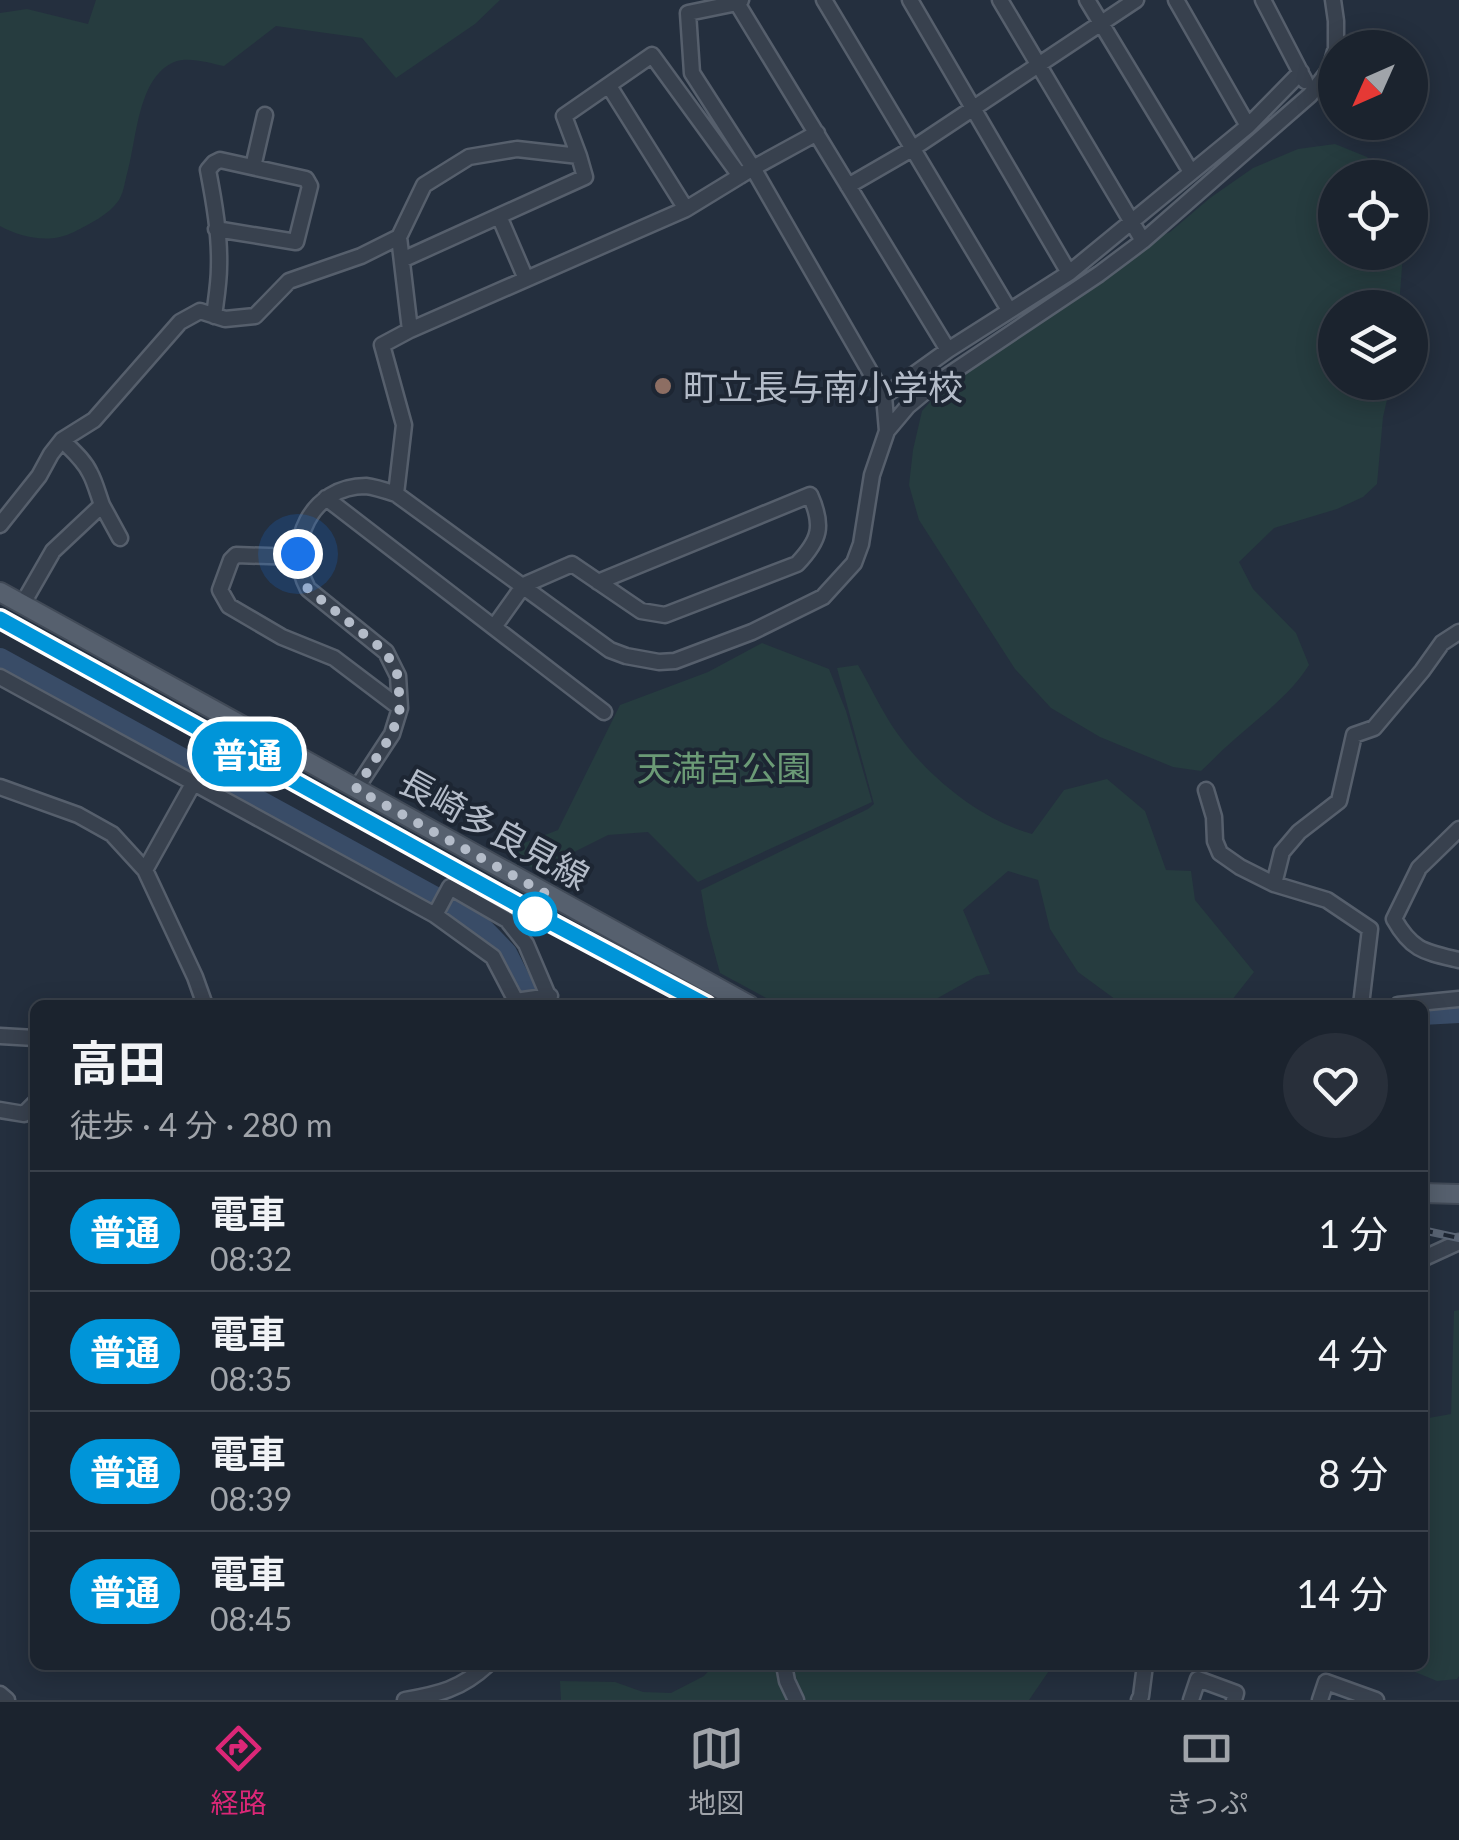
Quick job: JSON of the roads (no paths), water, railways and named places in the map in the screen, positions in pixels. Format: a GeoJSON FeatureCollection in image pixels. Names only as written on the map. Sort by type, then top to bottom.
{"type":"FeatureCollection","features":[{"type":"Feature","properties":{"kind":"main road","name":"長崎多良見線"},"geometry":{"type":"LineString","coordinates":[[0,592],[740,1000]]}},
{"type":"Feature","properties":{"kind":"main road"},"geometry":{"type":"LineString","coordinates":[[1428,1193],[1459,1194]]}},
{"type":"Feature","properties":{"kind":"street"},"geometry":{"type":"LineString","coordinates":[[824,0],[1009,310]]}},
{"type":"Feature","properties":{"kind":"street"},"geometry":{"type":"LineString","coordinates":[[910,0],[1070,272]]}},
{"type":"Feature","properties":{"kind":"street"},"geometry":{"type":"LineString","coordinates":[[1000,0],[1143,241]]}},
{"type":"Feature","properties":{"kind":"street"},"geometry":{"type":"LineString","coordinates":[[1088,0],[1191,172]]}},
{"type":"Feature","properties":{"kind":"street"},"geometry":{"type":"LineString","coordinates":[[848,186],[912,149],[1136,0]]}},
{"type":"Feature","properties":{"kind":"street"},"geometry":{"type":"LineString","coordinates":[[1176,0],[1248,126]]}},
{"type":"Feature","properties":{"kind":"street"},"geometry":{"type":"LineString","coordinates":[[1262,0],[1310,95]]}},
{"type":"Feature","properties":{"kind":"street"},"geometry":{"type":"LineString","coordinates":[[1333,0],[1336,30]]}},
{"type":"Feature","properties":{"kind":"street"},"geometry":{"type":"LineString","coordinates":[[887,431],[884,396],[746,172],[692,73],[688,13],[739,2],[948,350]]}},
{"type":"Feature","properties":{"kind":"street"},"geometry":{"type":"LineString","coordinates":[[402,260],[586,177],[564,116],[652,55],[746,172]]}},
{"type":"Feature","properties":{"kind":"street"},"geometry":{"type":"LineString","coordinates":[[884,396],[1070,272],[1248,126],[1301,72]]}},
{"type":"Feature","properties":{"kind":"street"},"geometry":{"type":"LineString","coordinates":[[356,789],[392,734],[400,708],[398,676],[386,652],[308,589],[301,576],[300,537],[307,519],[326,498],[366,486],[396,494],[610,650],[626,656],[675,661],[752,632],[823,597],[854,563],[879,450],[887,431],[908,406],[1143,241],[1318,84]]}},
{"type":"Feature","properties":{"kind":"street"},"geometry":{"type":"LineString","coordinates":[[609,86],[686,209]]}},
{"type":"Feature","properties":{"kind":"street"},"geometry":{"type":"LineString","coordinates":[[253,168],[266,115]]}},
{"type":"Feature","properties":{"kind":"street"},"geometry":{"type":"LineString","coordinates":[[396,494],[404,425],[382,345],[686,209],[816,133]]}},
{"type":"Feature","properties":{"kind":"street"},"geometry":{"type":"LineString","coordinates":[[410,330],[398,238],[424,185],[469,158],[517,148],[579,156]]}},
{"type":"Feature","properties":{"kind":"street"},"geometry":{"type":"LineString","coordinates":[[214,316],[219,265],[208,170],[220,160],[306,179],[310,186],[296,242],[216,229]]}},
{"type":"Feature","properties":{"kind":"street"},"geometry":{"type":"LineString","coordinates":[[499,216],[526,279]]}},
{"type":"Feature","properties":{"kind":"street"},"geometry":{"type":"LineString","coordinates":[[0,525],[62,440],[94,420],[180,322],[200,311],[226,319],[255,316],[289,281],[361,256],[398,238]]}},
{"type":"Feature","properties":{"kind":"street"},"geometry":{"type":"LineString","coordinates":[[62,440],[93,476],[93,484],[120,538]]}},
{"type":"Feature","properties":{"kind":"street"},"geometry":{"type":"LineString","coordinates":[[494,627],[524,586],[572,564],[598,582],[641,610],[665,615],[797,564],[812,548],[819,515],[810,495],[598,582]]}},
{"type":"Feature","properties":{"kind":"street"},"geometry":{"type":"LineString","coordinates":[[326,498],[604,712]]}},
{"type":"Feature","properties":{"kind":"street"},"geometry":{"type":"LineString","coordinates":[[22,605],[52,551],[102,504]]}},
{"type":"Feature","properties":{"kind":"street"},"geometry":{"type":"LineString","coordinates":[[299,557],[236,555],[220,590],[229,606],[282,637],[334,658],[400,708]]}},
{"type":"Feature","properties":{"kind":"street"},"geometry":{"type":"LineString","coordinates":[[1274,884],[1282,852],[1299,832],[1338,801],[1354,735],[1374,728],[1442,642],[1459,632]]}},
{"type":"Feature","properties":{"kind":"street"},"geometry":{"type":"LineString","coordinates":[[0,676],[435,915],[493,958],[515,1000]]}},
{"type":"Feature","properties":{"kind":"street"},"geometry":{"type":"LineString","coordinates":[[144,870],[194,782]]}},
{"type":"Feature","properties":{"kind":"street"},"geometry":{"type":"LineString","coordinates":[[0,787],[78,815],[112,834],[144,870],[204,1000]]}},
{"type":"Feature","properties":{"kind":"street"},"geometry":{"type":"LineString","coordinates":[[1206,790],[1220,853],[1274,884],[1327,900],[1370,929],[1363,1000]]}},
{"type":"Feature","properties":{"kind":"street"},"geometry":{"type":"LineString","coordinates":[[1459,828],[1419,868],[1394,918],[1401,932],[1421,951],[1459,960]]}},
{"type":"Feature","properties":{"kind":"street"},"geometry":{"type":"LineString","coordinates":[[435,915],[450,887],[508,920],[526,944],[551,1000]]}},
{"type":"Feature","properties":{"kind":"street"},"geometry":{"type":"LineString","coordinates":[[1428,1002],[1459,999]]}},
{"type":"Feature","properties":{"kind":"street"},"geometry":{"type":"LineString","coordinates":[[0,1036],[30,1038]]}},
{"type":"Feature","properties":{"kind":"street"},"geometry":{"type":"LineString","coordinates":[[0,1110],[24,1114],[30,1108]]}},
{"type":"Feature","properties":{"kind":"street"},"geometry":{"type":"LineString","coordinates":[[1428,1256],[1459,1242]]}},
{"type":"Feature","properties":{"kind":"street"},"geometry":{"type":"LineString","coordinates":[[405,1700],[440,1694],[470,1681],[482,1670]]}},
{"type":"Feature","properties":{"kind":"street"},"geometry":{"type":"LineString","coordinates":[[785,1670],[796,1700]]}},
{"type":"Feature","properties":{"kind":"street"},"geometry":{"type":"LineString","coordinates":[[1139,1700],[1145,1670]]}},
{"type":"Feature","properties":{"kind":"street"},"geometry":{"type":"LineString","coordinates":[[1191,1700],[1198,1680],[1236,1692],[1234,1700]]}},
{"type":"Feature","properties":{"kind":"street"},"geometry":{"type":"LineString","coordinates":[[1320,1700],[1326,1682],[1376,1700]]}},
{"type":"Feature","properties":{"kind":"street"},"geometry":{"type":"LineString","coordinates":[[0,1694],[7,1700]]}},
{"type":"Feature","properties":{"kind":"waterway"},"geometry":{"type":"LineString","coordinates":[[0,659],[461,912],[506,953],[530,1000]]}},
{"type":"Feature","properties":{"kind":"waterway"},"geometry":{"type":"LineString","coordinates":[[1428,1014],[1459,1012]]}},
{"type":"Feature","properties":{"kind":"railway"},"geometry":{"type":"LineString","coordinates":[[0,619],[697,1000]]}},
{"type":"Feature","properties":{"kind":"railway"},"geometry":{"type":"LineString","coordinates":[[1428,1231],[1459,1238]]}},
{"type":"Feature","properties":{"kind":"train","name":"普通"},"geometry":{"type":"LineString","coordinates":[[0,619],[697,1000]]}},
{"type":"Feature","properties":{"kind":"place","name":"町立長与南小学校"},"geometry":{"type":"Point","coordinates":[663,386]}},
{"type":"Feature","properties":{"kind":"park label","name":"天満宮公園"},"geometry":{"type":"Point","coordinates":[724,767]}}]}
